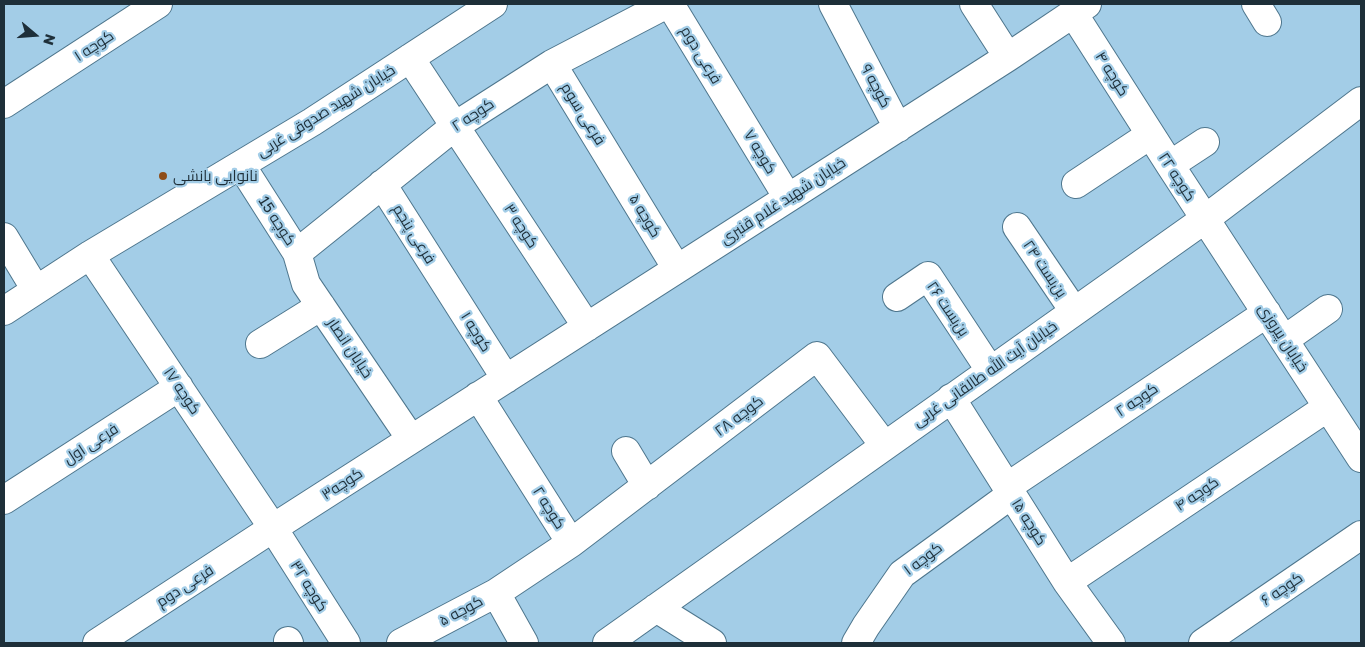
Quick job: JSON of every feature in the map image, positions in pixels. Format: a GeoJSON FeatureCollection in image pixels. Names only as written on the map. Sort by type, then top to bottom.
{"type":"FeatureCollection","features":[{"type":"Feature","properties":{"kind":"street","name":"کوچه ۱"},"geometry":{"type":"LineString","coordinates":[[4,104],[158,4]]}},
{"type":"Feature","properties":{"kind":"street","name":"خیابان شهید صدوقی غربی"},"geometry":{"type":"LineString","coordinates":[[4,311],[90,255],[312,122],[493,4]]}},
{"type":"Feature","properties":{"kind":"street","name":"کوچه ۲"},"geometry":{"type":"LineString","coordinates":[[297,253],[454,126],[552,64],[669,4]]}},
{"type":"Feature","properties":{"kind":"street","name":"فرعی دوم"},"geometry":{"type":"LineString","coordinates":[[669,4],[733,107]]}},
{"type":"Feature","properties":{"kind":"street","name":"کوچه ۹"},"geometry":{"type":"LineString","coordinates":[[833,4],[898,128]]}},
{"type":"Feature","properties":{"kind":"street"},"geometry":{"type":"LineString","coordinates":[[974,4],[1008,57]]}},
{"type":"Feature","properties":{"kind":"street","name":"خیابان شهید غلام قنبری"},"geometry":{"type":"LineString","coordinates":[[478,396],[898,128],[1080,8]]}},
{"type":"Feature","properties":{"kind":"street","name":"کوچه ۴"},"geometry":{"type":"LineString","coordinates":[[1080,8],[1150,135]]}},
{"type":"Feature","properties":{"kind":"street","name":"کوچه ۳"},"geometry":{"type":"LineString","coordinates":[[410,58],[587,327]]}},
{"type":"Feature","properties":{"kind":"street","name":"فرعی سوم"},"geometry":{"type":"LineString","coordinates":[[552,64],[613,163]]}},
{"type":"Feature","properties":{"kind":"street","name":"کوچه ۷"},"geometry":{"type":"LineString","coordinates":[[733,107],[788,198]]}},
{"type":"Feature","properties":{"kind":"street","name":"خیابان آیت الله طالقانی غربی"},"geometry":{"type":"LineString","coordinates":[[606,643],[1358,111]]}},
{"type":"Feature","properties":{"kind":"street"},"geometry":{"type":"LineString","coordinates":[[1076,184],[1150,135]]}},
{"type":"Feature","properties":{"kind":"street","name":"کوچه ۲۲"},"geometry":{"type":"LineString","coordinates":[[1150,135],[1205,218]]}},
{"type":"Feature","properties":{"kind":"street"},"geometry":{"type":"LineString","coordinates":[[1170,165],[1205,142]]}},
{"type":"Feature","properties":{"kind":"street","name":"کوچه ۵"},"geometry":{"type":"LineString","coordinates":[[613,163],[677,269]]}},
{"type":"Feature","properties":{"kind":"street","name":"کوچه 15"},"geometry":{"type":"LineString","coordinates":[[241,164],[297,253]]}},
{"type":"Feature","properties":{"kind":"street","name":"فرعی پنجم"},"geometry":{"type":"LineString","coordinates":[[382,184],[446,285]]}},
{"type":"Feature","properties":{"kind":"street","name":"خیابان پیروزی"},"geometry":{"type":"LineString","coordinates":[[1205,218],[1361,458]]}},
{"type":"Feature","properties":{"kind":"street","name":"بن‌بست ۲۴"},"geometry":{"type":"LineString","coordinates":[[1017,227],[1074,311]]}},
{"type":"Feature","properties":{"kind":"street"},"geometry":{"type":"LineString","coordinates":[[4,237],[36,290]]}},
{"type":"Feature","properties":{"kind":"street","name":"خیابان انصار"},"geometry":{"type":"LineString","coordinates":[[297,253],[306,284],[411,440]]}},
{"type":"Feature","properties":{"kind":"street","name":"کوچه ۱۷"},"geometry":{"type":"LineString","coordinates":[[90,255],[273,528]]}},
{"type":"Feature","properties":{"kind":"street","name":"بن‌بست ۲۶"},"geometry":{"type":"LineString","coordinates":[[897,297],[928,276],[990,370]]}},
{"type":"Feature","properties":{"kind":"street","name":"کوچه ۱"},"geometry":{"type":"LineString","coordinates":[[446,285],[506,379]]}},
{"type":"Feature","properties":{"kind":"street"},"geometry":{"type":"LineString","coordinates":[[260,344],[321,306]]}},
{"type":"Feature","properties":{"kind":"street"},"geometry":{"type":"LineString","coordinates":[[1284,340],[1328,309]]}},
{"type":"Feature","properties":{"kind":"street","name":"کوچه ۲"},"geometry":{"type":"LineString","coordinates":[[1009,490],[1267,313]]}},
{"type":"Feature","properties":{"kind":"street","name":"کوچه ۲۸"},"geometry":{"type":"LineString","coordinates":[[572,543],[817,356],[884,445]]}},
{"type":"Feature","properties":{"kind":"street","name":"فرعی اول"},"geometry":{"type":"LineString","coordinates":[[4,500],[179,387]]}},
{"type":"Feature","properties":{"kind":"street","name":"کوچه ۲"},"geometry":{"type":"LineString","coordinates":[[478,396],[572,543]]}},
{"type":"Feature","properties":{"kind":"street"},"geometry":{"type":"LineString","coordinates":[[411,440],[478,396]]}},
{"type":"Feature","properties":{"kind":"street","name":"کوچه ۱۵"},"geometry":{"type":"LineString","coordinates":[[951,398],[1067,582],[1111,643]]}},
{"type":"Feature","properties":{"kind":"street","name":"کوچه ۴"},"geometry":{"type":"LineString","coordinates":[[1067,582],[1328,407]]}},
{"type":"Feature","properties":{"kind":"street","name":"کوچه۳"},"geometry":{"type":"LineString","coordinates":[[273,528],[411,440]]}},
{"type":"Feature","properties":{"kind":"street"},"geometry":{"type":"LineString","coordinates":[[626,451],[648,486]]}},
{"type":"Feature","properties":{"kind":"street","name":"کوچه ۱"},"geometry":{"type":"LineString","coordinates":[[856,643],[902,574],[1009,490]]}},
{"type":"Feature","properties":{"kind":"street","name":"فرعی دوم"},"geometry":{"type":"LineString","coordinates":[[97,643],[273,528]]}},
{"type":"Feature","properties":{"kind":"street","name":"کوچه ۳۲"},"geometry":{"type":"LineString","coordinates":[[273,528],[346,643]]}},
{"type":"Feature","properties":{"kind":"street","name":"کوچه ۶"},"geometry":{"type":"LineString","coordinates":[[1203,643],[1361,535]]}},
{"type":"Feature","properties":{"kind":"street"},"geometry":{"type":"LineString","coordinates":[[524,643],[496,593],[572,543]]}},
{"type":"Feature","properties":{"kind":"street","name":"کوچه ۵"},"geometry":{"type":"LineString","coordinates":[[401,643],[496,593]]}},
{"type":"Feature","properties":{"kind":"street"},"geometry":{"type":"LineString","coordinates":[[656,608],[712,643]]}},
{"type":"Feature","properties":{"kind":"place","name":"نانوایی بانشی"},"geometry":{"type":"Point","coordinates":[163,176]}}]}
